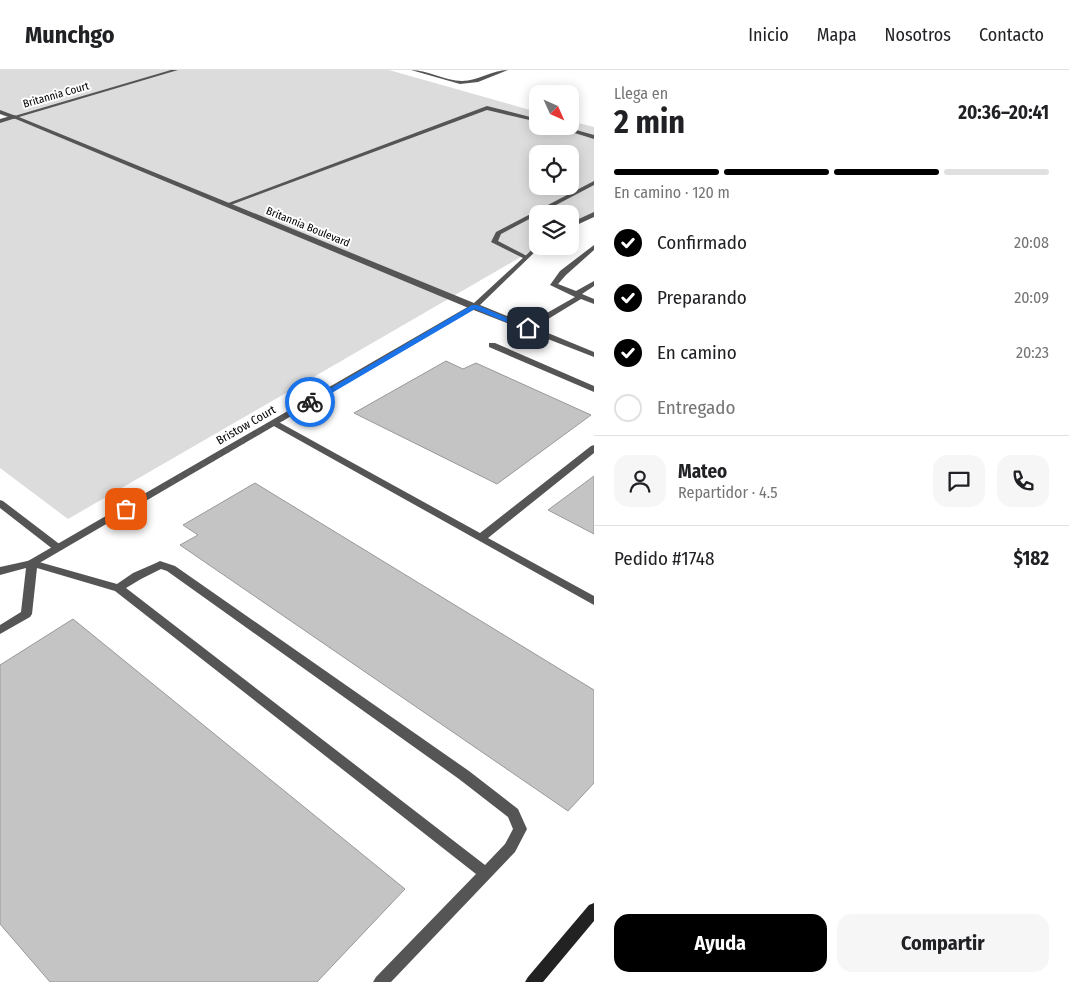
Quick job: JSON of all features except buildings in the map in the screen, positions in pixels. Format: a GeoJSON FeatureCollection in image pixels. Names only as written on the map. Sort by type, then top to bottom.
{"type":"FeatureCollection","features":[{"type":"Feature","properties":{"kind":"main road"},"geometry":{"type":"LineString","coordinates":[[533,982],[594,910]]}},
{"type":"Feature","properties":{"kind":"street","name":"Britannia Court"},"geometry":{"type":"LineString","coordinates":[[0,122],[176,70]]}},
{"type":"Feature","properties":{"kind":"street"},"geometry":{"type":"LineString","coordinates":[[413,70],[460,83],[468,83],[506,70]]}},
{"type":"Feature","properties":{"kind":"street"},"geometry":{"type":"LineString","coordinates":[[226,205],[487,108],[529,119]]}},
{"type":"Feature","properties":{"kind":"street","name":"Britannia Boulevard"},"geometry":{"type":"LineString","coordinates":[[0,112],[594,355]]}},
{"type":"Feature","properties":{"kind":"street"},"geometry":{"type":"LineString","coordinates":[[579,133],[594,137]]}},
{"type":"Feature","properties":{"kind":"street"},"geometry":{"type":"LineString","coordinates":[[525,257],[494,242],[498,233],[594,184]]}},
{"type":"Feature","properties":{"kind":"street"},"geometry":{"type":"LineString","coordinates":[[579,222],[594,214]]}},
{"type":"Feature","properties":{"kind":"street"},"geometry":{"type":"LineString","coordinates":[[594,247],[563,273],[554,285],[594,302]]}},
{"type":"Feature","properties":{"kind":"street","name":"Bristow Court"},"geometry":{"type":"LineString","coordinates":[[32,563],[474,307],[529,254]]}},
{"type":"Feature","properties":{"kind":"street"},"geometry":{"type":"LineString","coordinates":[[528,328],[594,283]]}},
{"type":"Feature","properties":{"kind":"street"},"geometry":{"type":"LineString","coordinates":[[492,345],[594,389]]}},
{"type":"Feature","properties":{"kind":"street"},"geometry":{"type":"LineString","coordinates":[[274,423],[594,601]]}},
{"type":"Feature","properties":{"kind":"street"},"geometry":{"type":"LineString","coordinates":[[481,538],[594,448]]}},
{"type":"Feature","properties":{"kind":"street"},"geometry":{"type":"LineString","coordinates":[[0,503],[58,548]]}},
{"type":"Feature","properties":{"kind":"street"},"geometry":{"type":"LineString","coordinates":[[0,630],[26,614],[32,563]]}},
{"type":"Feature","properties":{"kind":"street"},"geometry":{"type":"LineString","coordinates":[[0,570],[32,563],[119,588],[485,873]]}},
{"type":"Feature","properties":{"kind":"street"},"geometry":{"type":"LineString","coordinates":[[119,588],[137,576],[160,565],[171,568],[464,775],[513,813],[520,829],[510,848],[381,982]]}},
{"type":"Feature","properties":{"kind":"shaded area"},"geometry":{"type":"Polygon","coordinates":[[[0,70],[389,70],[529,110],[529,135],[579,135],[579,123],[594,127],[594,216],[579,224],[579,205],[529,205],[529,252],[68,519],[0,468],[0,122],[13,118],[0,112],[0,70]]]}},
{"type":"Feature","properties":{"kind":"way so far"},"geometry":{"type":"LineString","coordinates":[[126,509],[310,402]]}},
{"type":"Feature","properties":{"kind":"route"},"geometry":{"type":"LineString","coordinates":[[310,402],[474,307],[528,328]]}}]}
